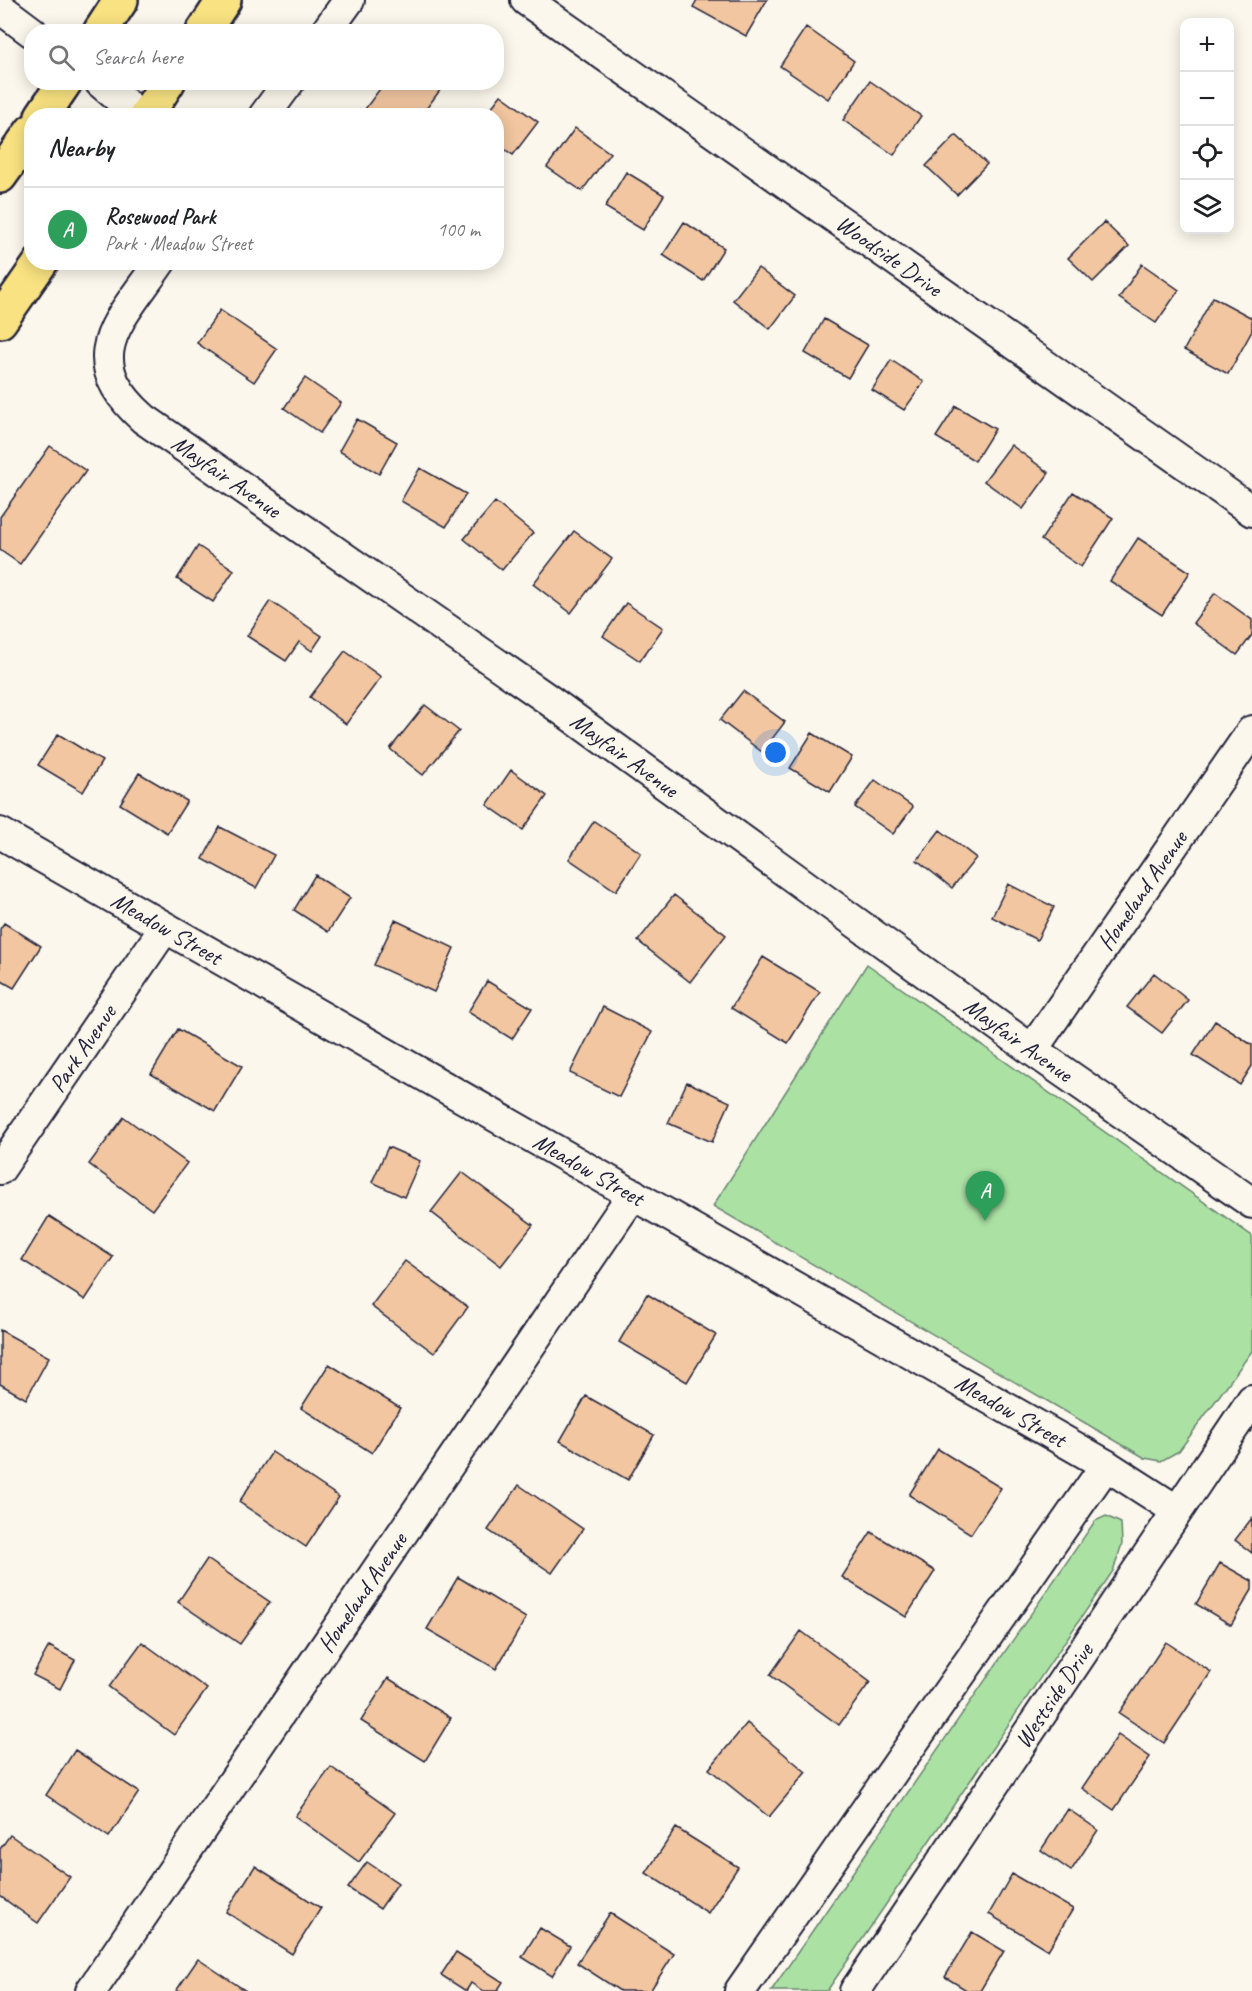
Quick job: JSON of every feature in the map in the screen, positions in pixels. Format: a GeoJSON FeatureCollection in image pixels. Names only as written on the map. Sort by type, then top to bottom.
{"type":"FeatureCollection","features":[{"type":"Feature","properties":{"kind":"main road"},"geometry":{"type":"LineString","coordinates":[[105,24],[121,0]]}},
{"type":"Feature","properties":{"kind":"main road"},"geometry":{"type":"LineString","coordinates":[[208,24],[224,0]]}},
{"type":"Feature","properties":{"kind":"main road"},"geometry":{"type":"LineString","coordinates":[[47,108],[60,90]]}},
{"type":"Feature","properties":{"kind":"main road"},"geometry":{"type":"LineString","coordinates":[[151,108],[163,90]]}},
{"type":"Feature","properties":{"kind":"main road"},"geometry":{"type":"LineString","coordinates":[[0,176],[24,142]]}},
{"type":"Feature","properties":{"kind":"main road"},"geometry":{"type":"LineString","coordinates":[[0,321],[35,270]]}},
{"type":"Feature","properties":{"kind":"street"},"geometry":{"type":"LineString","coordinates":[[332,24],[349,0]]}},
{"type":"Feature","properties":{"kind":"street","name":"Woodside Drive"},"geometry":{"type":"LineString","coordinates":[[526,0],[1252,511]]}},
{"type":"Feature","properties":{"kind":"street"},"geometry":{"type":"LineString","coordinates":[[0,8],[24,26]]}},
{"type":"Feature","properties":{"kind":"street"},"geometry":{"type":"LineString","coordinates":[[109,90],[131,108]]}},
{"type":"Feature","properties":{"kind":"street"},"geometry":{"type":"LineString","coordinates":[[270,108],[283,90]]}},
{"type":"Feature","properties":{"kind":"street","name":"Mayfair Avenue"},"geometry":{"type":"LineString","coordinates":[[155,270],[110,336],[107,356],[113,381],[122,399],[154,426],[555,705],[1032,1050],[1252,1203]]}},
{"type":"Feature","properties":{"kind":"street","name":"Homeland Avenue"},"geometry":{"type":"LineString","coordinates":[[1032,1050],[1252,731]]}},
{"type":"Feature","properties":{"kind":"street","name":"Meadow Street"},"geometry":{"type":"LineString","coordinates":[[0,833],[164,929],[1106,1464],[1176,1510]]}},
{"type":"Feature","properties":{"kind":"street","name":"Park Avenue"},"geometry":{"type":"LineString","coordinates":[[0,1169],[164,929]]}},
{"type":"Feature","properties":{"kind":"street","name":"Homeland Avenue"},"geometry":{"type":"LineString","coordinates":[[91,1991],[633,1194]]}},
{"type":"Feature","properties":{"kind":"street","name":"Westside Drive"},"geometry":{"type":"LineString","coordinates":[[855,1991],[1252,1400]]}},
{"type":"Feature","properties":{"kind":"street"},"geometry":{"type":"LineString","coordinates":[[740,1991],[1106,1464]]}},
{"type":"Feature","properties":{"kind":"green space"},"geometry":{"type":"Polygon","coordinates":[[[867,964],[1252,1236],[1252,1351],[1179,1451],[1161,1461],[1145,1458],[713,1206],[867,964]]]}},
{"type":"Feature","properties":{"kind":"green space"},"geometry":{"type":"Polygon","coordinates":[[[1106,1516],[1121,1523],[1122,1544],[1113,1571],[827,1991],[771,1991],[1095,1521],[1106,1516]]]}},
{"type":"Feature","properties":{"kind":"building"},"geometry":{"type":"Polygon","coordinates":[[[697,0],[767,0],[746,36],[693,7],[697,0]]]}},
{"type":"Feature","properties":{"kind":"building"},"geometry":{"type":"Polygon","coordinates":[[[806,27],[854,61],[828,99],[780,66],[806,27]]]}},
{"type":"Feature","properties":{"kind":"building"},"geometry":{"type":"Polygon","coordinates":[[[870,81],[921,116],[894,155],[843,120],[870,81]]]}},
{"type":"Feature","properties":{"kind":"building"},"geometry":{"type":"Polygon","coordinates":[[[379,90],[440,90],[427,108],[366,108],[379,90]]]}},
{"type":"Feature","properties":{"kind":"building"},"geometry":{"type":"Polygon","coordinates":[[[501,95],[538,122],[513,155],[504,149],[504,108],[491,108],[501,95]]]}},
{"type":"Feature","properties":{"kind":"building"},"geometry":{"type":"Polygon","coordinates":[[[575,128],[610,153],[582,191],[547,167],[575,128]]]}},
{"type":"Feature","properties":{"kind":"building"},"geometry":{"type":"Polygon","coordinates":[[[956,135],[987,164],[957,195],[926,166],[956,135]]]}},
{"type":"Feature","properties":{"kind":"building"},"geometry":{"type":"Polygon","coordinates":[[[626,172],[664,195],[643,230],[605,207],[626,172]]]}},
{"type":"Feature","properties":{"kind":"building"},"geometry":{"type":"Polygon","coordinates":[[[684,222],[724,248],[703,281],[663,255],[684,222]]]}},
{"type":"Feature","properties":{"kind":"building"},"geometry":{"type":"Polygon","coordinates":[[[1104,222],[1129,246],[1093,282],[1068,258],[1104,222]]]}},
{"type":"Feature","properties":{"kind":"building"},"geometry":{"type":"Polygon","coordinates":[[[1142,264],[1179,290],[1156,323],[1119,298],[1142,264]]]}},
{"type":"Feature","properties":{"kind":"building"},"geometry":{"type":"Polygon","coordinates":[[[758,268],[795,296],[770,329],[733,300],[758,268]]]}},
{"type":"Feature","properties":{"kind":"building"},"geometry":{"type":"Polygon","coordinates":[[[1213,297],[1252,318],[1252,331],[1228,374],[1184,350],[1213,297]]]}},
{"type":"Feature","properties":{"kind":"building"},"geometry":{"type":"Polygon","coordinates":[[[220,310],[277,349],[254,382],[197,343],[220,310]]]}},
{"type":"Feature","properties":{"kind":"building"},"geometry":{"type":"Polygon","coordinates":[[[824,319],[868,345],[848,378],[805,353],[824,319]]]}},
{"type":"Feature","properties":{"kind":"building"},"geometry":{"type":"Polygon","coordinates":[[[891,360],[924,382],[904,410],[872,390],[891,360]]]}},
{"type":"Feature","properties":{"kind":"building"},"geometry":{"type":"Polygon","coordinates":[[[305,378],[341,403],[320,433],[284,408],[305,378]]]}},
{"type":"Feature","properties":{"kind":"building"},"geometry":{"type":"Polygon","coordinates":[[[956,406],[995,429],[975,461],[936,437],[956,406]]]}},
{"type":"Feature","properties":{"kind":"building"},"geometry":{"type":"Polygon","coordinates":[[[357,419],[397,442],[379,474],[339,451],[357,419]]]}},
{"type":"Feature","properties":{"kind":"building"},"geometry":{"type":"Polygon","coordinates":[[[1011,445],[1049,473],[1023,509],[984,481],[1011,445]]]}},
{"type":"Feature","properties":{"kind":"building"},"geometry":{"type":"Polygon","coordinates":[[[50,446],[86,471],[20,564],[0,550],[0,517],[50,446]]]}},
{"type":"Feature","properties":{"kind":"building"},"geometry":{"type":"Polygon","coordinates":[[[420,468],[466,494],[446,527],[401,501],[420,468]]]}},
{"type":"Feature","properties":{"kind":"building"},"geometry":{"type":"Polygon","coordinates":[[[1073,492],[1113,518],[1081,567],[1041,540],[1073,492]]]}},
{"type":"Feature","properties":{"kind":"building"},"geometry":{"type":"Polygon","coordinates":[[[495,502],[533,533],[502,570],[464,539],[495,502]]]}},
{"type":"Feature","properties":{"kind":"building"},"geometry":{"type":"Polygon","coordinates":[[[574,531],[612,559],[571,613],[533,584],[574,531]]]}},
{"type":"Feature","properties":{"kind":"building"},"geometry":{"type":"Polygon","coordinates":[[[1138,538],[1190,572],[1162,615],[1110,581],[1138,538]]]}},
{"type":"Feature","properties":{"kind":"building"},"geometry":{"type":"Polygon","coordinates":[[[198,546],[234,570],[213,602],[177,579],[198,546]]]}},
{"type":"Feature","properties":{"kind":"building"},"geometry":{"type":"Polygon","coordinates":[[[1215,593],[1252,620],[1252,635],[1237,655],[1193,623],[1215,593]]]}},
{"type":"Feature","properties":{"kind":"building"},"geometry":{"type":"Polygon","coordinates":[[[270,601],[322,636],[312,651],[299,642],[286,661],[247,636],[270,601]]]}},
{"type":"Feature","properties":{"kind":"building"},"geometry":{"type":"Polygon","coordinates":[[[626,603],[663,628],[640,661],[603,636],[626,603]]]}},
{"type":"Feature","properties":{"kind":"building"},"geometry":{"type":"Polygon","coordinates":[[[345,651],[381,677],[346,724],[310,697],[345,651]]]}},
{"type":"Feature","properties":{"kind":"building"},"geometry":{"type":"Polygon","coordinates":[[[743,691],[785,722],[762,752],[720,720],[743,691]]]}},
{"type":"Feature","properties":{"kind":"building"},"geometry":{"type":"Polygon","coordinates":[[[425,705],[459,731],[423,775],[390,749],[425,705]]]}},
{"type":"Feature","properties":{"kind":"building"},"geometry":{"type":"Polygon","coordinates":[[[812,733],[852,757],[830,792],[790,768],[812,733]]]}},
{"type":"Feature","properties":{"kind":"building"},"geometry":{"type":"Polygon","coordinates":[[[58,734],[102,761],[83,792],[38,765],[58,734]]]}},
{"type":"Feature","properties":{"kind":"building"},"geometry":{"type":"Polygon","coordinates":[[[511,770],[547,796],[523,830],[487,805],[511,770]]]}},
{"type":"Feature","properties":{"kind":"building"},"geometry":{"type":"Polygon","coordinates":[[[139,773],[187,801],[167,833],[120,804],[139,773]]]}},
{"type":"Feature","properties":{"kind":"building"},"geometry":{"type":"Polygon","coordinates":[[[875,780],[913,807],[893,834],[855,807],[875,780]]]}},
{"type":"Feature","properties":{"kind":"building"},"geometry":{"type":"Polygon","coordinates":[[[594,821],[641,853],[616,891],[569,859],[594,821]]]}},
{"type":"Feature","properties":{"kind":"building"},"geometry":{"type":"Polygon","coordinates":[[[220,827],[274,855],[256,888],[203,859],[220,827]]]}},
{"type":"Feature","properties":{"kind":"building"},"geometry":{"type":"Polygon","coordinates":[[[940,830],[976,858],[952,888],[917,860],[940,830]]]}},
{"type":"Feature","properties":{"kind":"building"},"geometry":{"type":"Polygon","coordinates":[[[315,875],[350,898],[328,932],[294,910],[315,875]]]}},
{"type":"Feature","properties":{"kind":"building"},"geometry":{"type":"Polygon","coordinates":[[[1008,884],[1054,907],[1037,940],[992,917],[1008,884]]]}},
{"type":"Feature","properties":{"kind":"building"},"geometry":{"type":"Polygon","coordinates":[[[674,895],[726,935],[690,982],[638,941],[674,895]]]}},
{"type":"Feature","properties":{"kind":"building"},"geometry":{"type":"Polygon","coordinates":[[[395,920],[454,948],[434,992],[374,965],[395,920]]]}},
{"type":"Feature","properties":{"kind":"building"},"geometry":{"type":"Polygon","coordinates":[[[4,923],[41,946],[14,988],[0,980],[0,929],[4,923]]]}},
{"type":"Feature","properties":{"kind":"building"},"geometry":{"type":"Polygon","coordinates":[[[763,957],[820,992],[788,1043],[731,1008],[763,957]]]}},
{"type":"Feature","properties":{"kind":"building"},"geometry":{"type":"Polygon","coordinates":[[[1154,973],[1188,1000],[1162,1033],[1127,1007],[1154,973]]]}},
{"type":"Feature","properties":{"kind":"building"},"geometry":{"type":"Polygon","coordinates":[[[487,981],[532,1008],[512,1039],[468,1012],[487,981]]]}},
{"type":"Feature","properties":{"kind":"building"},"geometry":{"type":"Polygon","coordinates":[[[603,1007],[652,1032],[619,1097],[570,1073],[603,1007]]]}},
{"type":"Feature","properties":{"kind":"building"},"geometry":{"type":"Polygon","coordinates":[[[1215,1021],[1252,1045],[1252,1066],[1240,1085],[1193,1055],[1215,1021]]]}},
{"type":"Feature","properties":{"kind":"building"},"geometry":{"type":"Polygon","coordinates":[[[178,1029],[242,1066],[215,1111],[151,1074],[178,1029]]]}},
{"type":"Feature","properties":{"kind":"building"},"geometry":{"type":"Polygon","coordinates":[[[687,1082],[730,1102],[712,1142],[668,1123],[687,1082]]]}},
{"type":"Feature","properties":{"kind":"building"},"geometry":{"type":"Polygon","coordinates":[[[124,1117],[187,1163],[152,1210],[89,1164],[124,1117]]]}},
{"type":"Feature","properties":{"kind":"building"},"geometry":{"type":"Polygon","coordinates":[[[388,1147],[420,1161],[404,1197],[372,1182],[388,1147]]]}},
{"type":"Feature","properties":{"kind":"building"},"geometry":{"type":"Polygon","coordinates":[[[462,1172],[533,1225],[501,1266],[431,1212],[462,1172]]]}},
{"type":"Feature","properties":{"kind":"building"},"geometry":{"type":"Polygon","coordinates":[[[49,1216],[113,1257],[85,1300],[22,1260],[49,1216]]]}},
{"type":"Feature","properties":{"kind":"building"},"geometry":{"type":"Polygon","coordinates":[[[405,1261],[468,1307],[434,1353],[371,1306],[405,1261]]]}},
{"type":"Feature","properties":{"kind":"building"},"geometry":{"type":"Polygon","coordinates":[[[647,1294],[716,1335],[687,1382],[619,1342],[647,1294]]]}},
{"type":"Feature","properties":{"kind":"building"},"geometry":{"type":"Polygon","coordinates":[[[0,1330],[49,1357],[26,1399],[0,1384],[0,1330]]]}},
{"type":"Feature","properties":{"kind":"building"},"geometry":{"type":"Polygon","coordinates":[[[329,1364],[400,1408],[372,1453],[301,1408],[329,1364]]]}},
{"type":"Feature","properties":{"kind":"building"},"geometry":{"type":"Polygon","coordinates":[[[586,1396],[654,1435],[628,1480],[560,1441],[586,1396]]]}},
{"type":"Feature","properties":{"kind":"building"},"geometry":{"type":"Polygon","coordinates":[[[938,1449],[1001,1488],[971,1534],[909,1495],[938,1449]]]}},
{"type":"Feature","properties":{"kind":"building"},"geometry":{"type":"Polygon","coordinates":[[[272,1452],[339,1497],[306,1547],[239,1502],[272,1452]]]}},
{"type":"Feature","properties":{"kind":"building"},"geometry":{"type":"Polygon","coordinates":[[[519,1485],[583,1529],[552,1573],[488,1530],[519,1485]]]}},
{"type":"Feature","properties":{"kind":"building"},"geometry":{"type":"Polygon","coordinates":[[[1252,1518],[1252,1553],[1235,1540],[1252,1518]]]}},
{"type":"Feature","properties":{"kind":"building"},"geometry":{"type":"Polygon","coordinates":[[[871,1532],[935,1571],[906,1617],[842,1577],[871,1532]]]}},
{"type":"Feature","properties":{"kind":"building"},"geometry":{"type":"Polygon","coordinates":[[[207,1559],[270,1602],[240,1644],[178,1602],[207,1559]]]}},
{"type":"Feature","properties":{"kind":"building"},"geometry":{"type":"Polygon","coordinates":[[[1220,1563],[1252,1581],[1252,1590],[1231,1625],[1196,1604],[1220,1563]]]}},
{"type":"Feature","properties":{"kind":"building"},"geometry":{"type":"Polygon","coordinates":[[[458,1577],[526,1618],[496,1669],[427,1629],[458,1577]]]}},
{"type":"Feature","properties":{"kind":"building"},"geometry":{"type":"Polygon","coordinates":[[[801,1631],[870,1682],[839,1725],[770,1675],[801,1631]]]}},
{"type":"Feature","properties":{"kind":"building"},"geometry":{"type":"Polygon","coordinates":[[[142,1642],[207,1689],[174,1735],[109,1687],[142,1642]]]}},
{"type":"Feature","properties":{"kind":"building"},"geometry":{"type":"Polygon","coordinates":[[[1166,1642],[1211,1672],[1164,1743],[1119,1713],[1166,1642]]]}},
{"type":"Feature","properties":{"kind":"building"},"geometry":{"type":"Polygon","coordinates":[[[49,1646],[75,1660],[60,1689],[33,1675],[49,1646]]]}},
{"type":"Feature","properties":{"kind":"building"},"geometry":{"type":"Polygon","coordinates":[[[388,1678],[451,1718],[425,1761],[361,1721],[388,1678]]]}},
{"type":"Feature","properties":{"kind":"building"},"geometry":{"type":"Polygon","coordinates":[[[747,1723],[806,1772],[769,1817],[709,1769],[747,1723]]]}},
{"type":"Feature","properties":{"kind":"building"},"geometry":{"type":"Polygon","coordinates":[[[1118,1735],[1150,1757],[1114,1810],[1082,1788],[1118,1735]]]}},
{"type":"Feature","properties":{"kind":"building"},"geometry":{"type":"Polygon","coordinates":[[[75,1750],[139,1792],[109,1837],[46,1795],[75,1750]]]}},
{"type":"Feature","properties":{"kind":"building"},"geometry":{"type":"Polygon","coordinates":[[[331,1767],[395,1813],[359,1862],[295,1816],[331,1767]]]}},
{"type":"Feature","properties":{"kind":"building"},"geometry":{"type":"Polygon","coordinates":[[[1068,1809],[1098,1830],[1071,1871],[1041,1850],[1068,1809]]]}},
{"type":"Feature","properties":{"kind":"building"},"geometry":{"type":"Polygon","coordinates":[[[676,1828],[738,1867],[708,1913],[646,1873],[676,1828]]]}},
{"type":"Feature","properties":{"kind":"building"},"geometry":{"type":"Polygon","coordinates":[[[10,1835],[70,1877],[38,1923],[0,1896],[0,1849],[10,1835]]]}},
{"type":"Feature","properties":{"kind":"building"},"geometry":{"type":"Polygon","coordinates":[[[367,1862],[398,1883],[380,1909],[348,1888],[367,1862]]]}},
{"type":"Feature","properties":{"kind":"building"},"geometry":{"type":"Polygon","coordinates":[[[255,1866],[321,1908],[292,1954],[226,1912],[255,1866]]]}},
{"type":"Feature","properties":{"kind":"building"},"geometry":{"type":"Polygon","coordinates":[[[1012,1874],[1073,1909],[1048,1950],[989,1914],[1012,1874]]]}},
{"type":"Feature","properties":{"kind":"building"},"geometry":{"type":"Polygon","coordinates":[[[610,1913],[674,1954],[650,1991],[620,1991],[577,1963],[610,1913]]]}},
{"type":"Feature","properties":{"kind":"building"},"geometry":{"type":"Polygon","coordinates":[[[540,1928],[570,1946],[552,1976],[522,1957],[540,1928]]]}},
{"type":"Feature","properties":{"kind":"building"},"geometry":{"type":"Polygon","coordinates":[[[972,1932],[1004,1951],[980,1991],[968,1991],[945,1977],[972,1932]]]}},
{"type":"Feature","properties":{"kind":"building"},"geometry":{"type":"Polygon","coordinates":[[[456,1952],[503,1982],[497,1991],[483,1991],[471,1983],[466,1991],[441,1975],[456,1952]]]}},
{"type":"Feature","properties":{"kind":"building"},"geometry":{"type":"Polygon","coordinates":[[[198,1959],[246,1991],[176,1991],[198,1959]]]}},
{"type":"Feature","properties":{"kind":"place","name":"Rosewood Park"},"geometry":{"type":"Point","coordinates":[985,1221]}}]}
